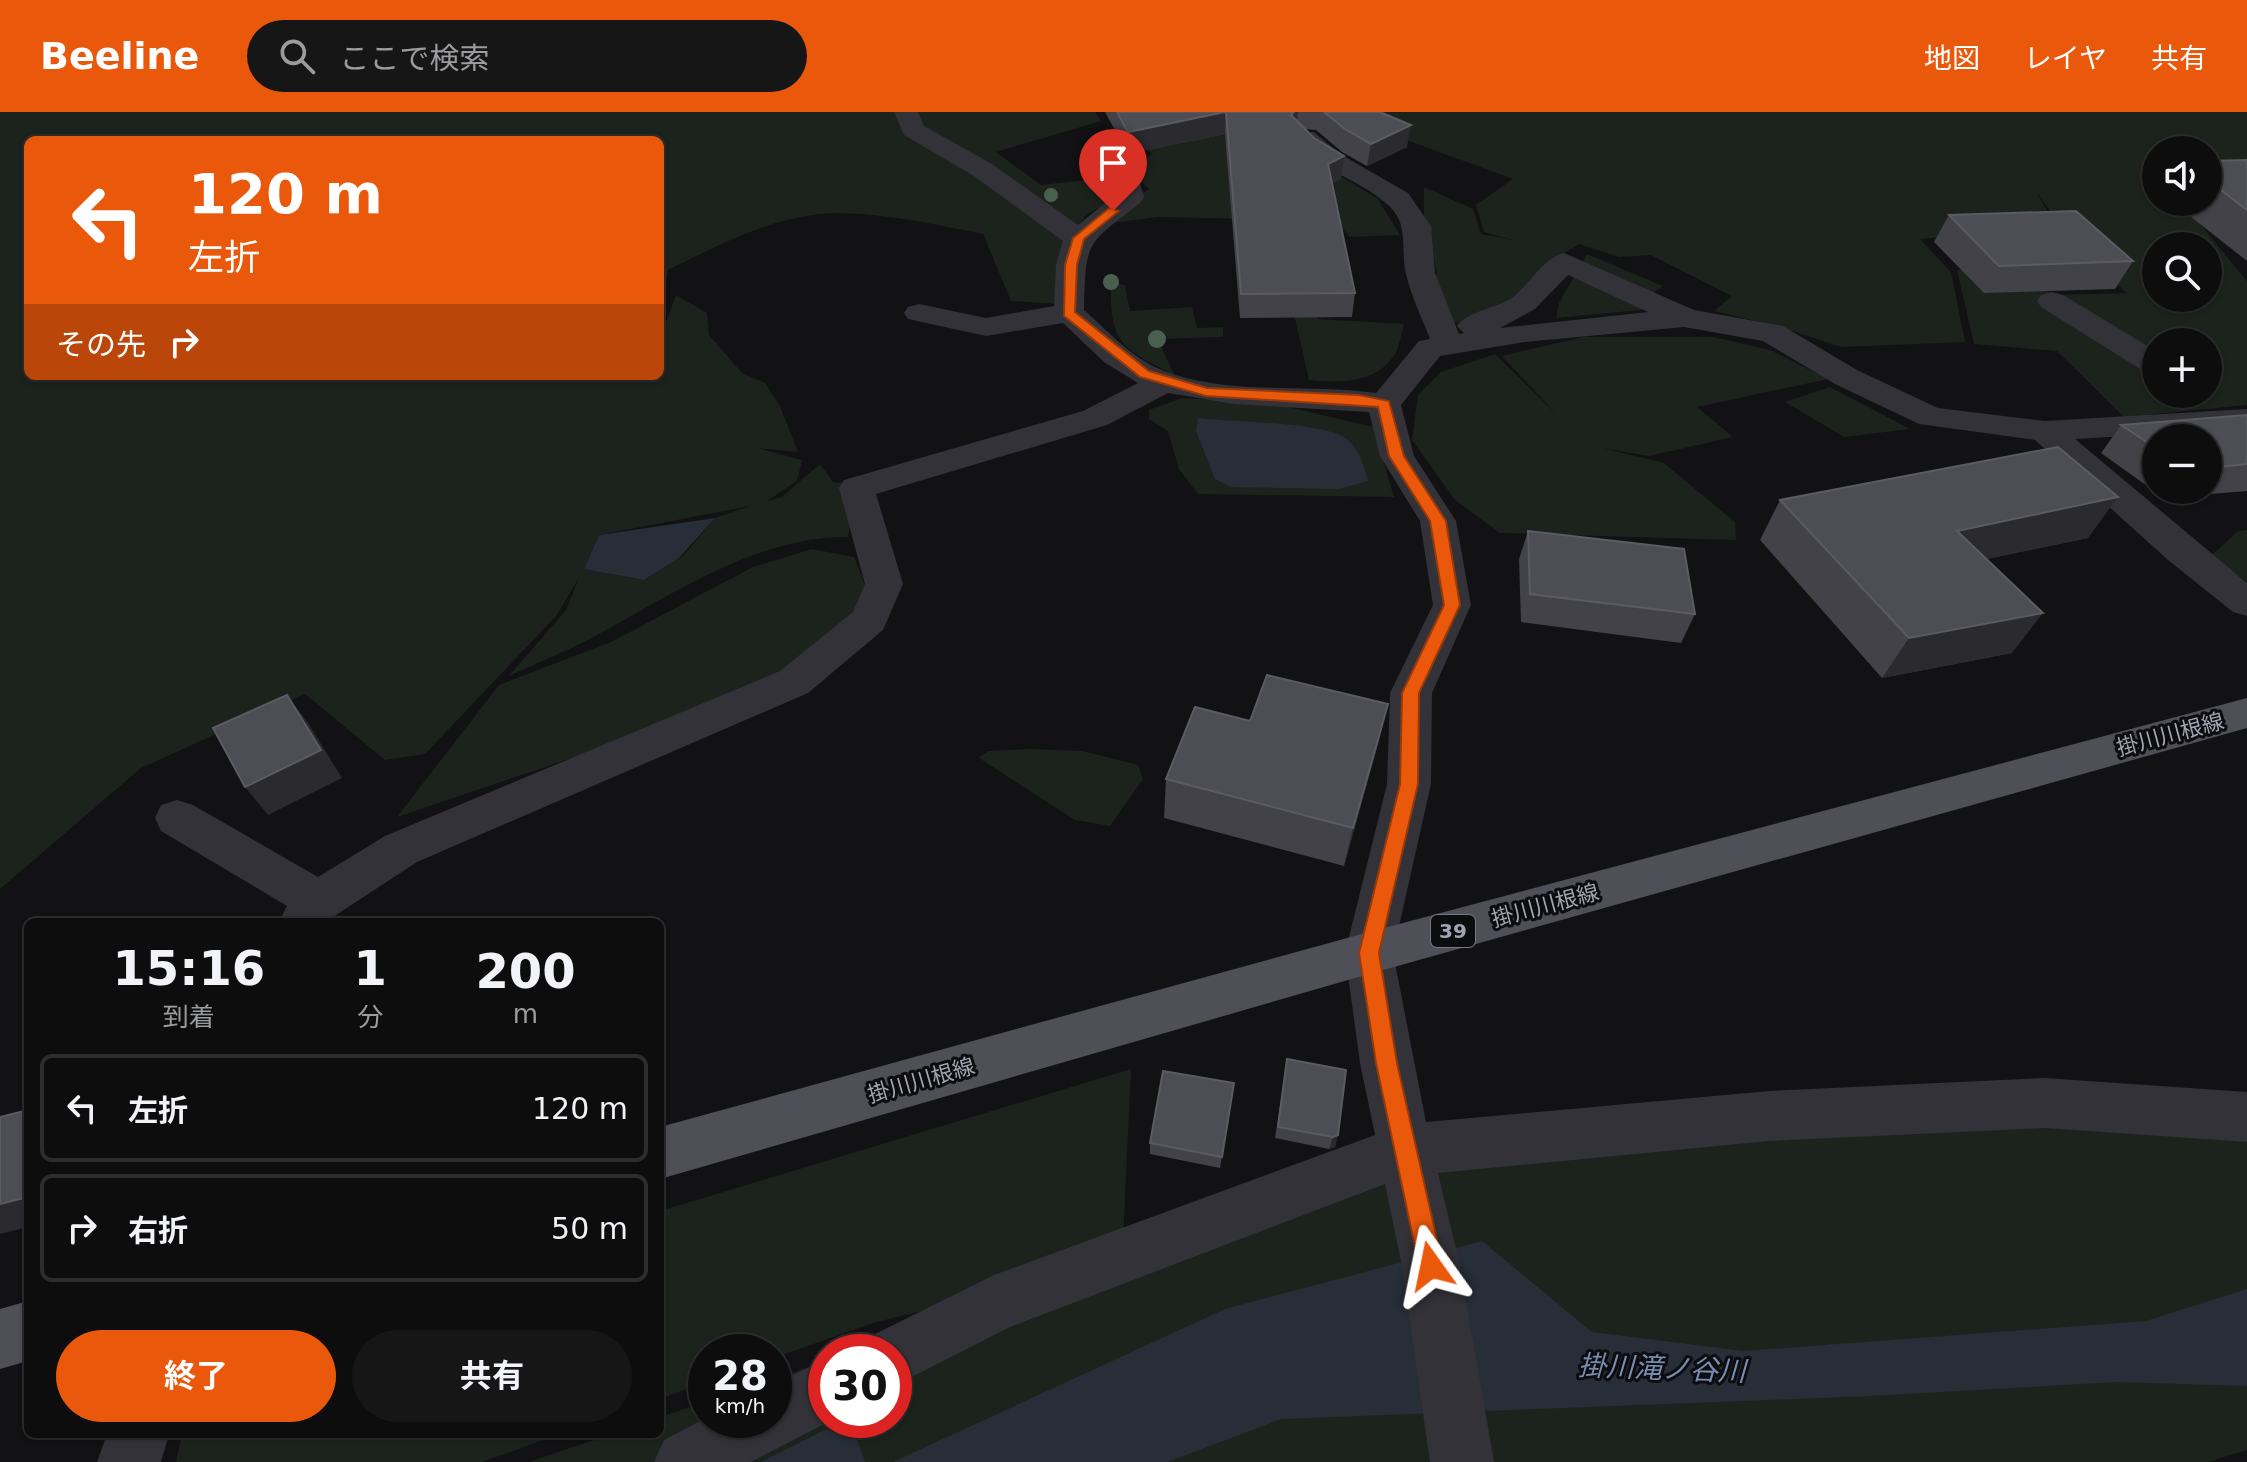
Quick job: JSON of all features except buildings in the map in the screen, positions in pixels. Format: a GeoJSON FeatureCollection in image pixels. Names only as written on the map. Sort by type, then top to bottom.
{"type":"FeatureCollection","features":[{"type":"Feature","properties":{"kind":"main road","name":"掛川川根線"},"geometry":{"type":"LineString","coordinates":[[664,1152],[1369,953],[2247,713]]}},
{"type":"Feature","properties":{"kind":"main road"},"geometry":{"type":"LineString","coordinates":[[0,1339],[24,1332]]}},
{"type":"Feature","properties":{"kind":"street"},"geometry":{"type":"LineString","coordinates":[[906,112],[913,130],[983,170],[1078,238]]}},
{"type":"Feature","properties":{"kind":"street"},"geometry":{"type":"LineString","coordinates":[[1305,137],[1331,160],[1398,199],[1411,217],[1417,226],[1420,273],[1445,339]]}},
{"type":"Feature","properties":{"kind":"street"},"geometry":{"type":"LineString","coordinates":[[1069,313],[1071,265],[1078,238],[1130,197],[1129,182]]}},
{"type":"Feature","properties":{"kind":"street"},"geometry":{"type":"LineString","coordinates":[[1384,404],[1430,348],[1445,339],[1496,320],[1533,299],[1564,262],[1684,318]]}},
{"type":"Feature","properties":{"kind":"street"},"geometry":{"type":"LineString","coordinates":[[2052,301],[2142,356]]}},
{"type":"Feature","properties":{"kind":"street"},"geometry":{"type":"LineString","coordinates":[[919,313],[986,327],[1069,313],[1144,374],[1167,381],[1206,392],[1359,399],[1384,404]]}},
{"type":"Feature","properties":{"kind":"street"},"geometry":{"type":"LineString","coordinates":[[1445,339],[1684,318],[1772,333],[1846,377],[1931,417],[2045,431],[2244,419]]}},
{"type":"Feature","properties":{"kind":"street"},"geometry":{"type":"LineString","coordinates":[[177,818],[311,911],[401,849],[794,682],[869,620],[884,584],[857,488],[1095,418],[1167,381]]}},
{"type":"Feature","properties":{"kind":"street"},"geometry":{"type":"LineString","coordinates":[[1384,404],[1397,456],[1438,521],[1452,605],[1411,693],[1409,784],[1369,953],[1386,1063],[1431,1266],[1462,1462]]}},
{"type":"Feature","properties":{"kind":"street"},"geometry":{"type":"LineString","coordinates":[[2222,406],[2244,419]]}},
{"type":"Feature","properties":{"kind":"street"},"geometry":{"type":"LineString","coordinates":[[2045,431],[2181,551],[2247,603]]}},
{"type":"Feature","properties":{"kind":"street"},"geometry":{"type":"LineString","coordinates":[[912,1347],[994,1304],[1406,1150],[1769,1116],[2045,1103],[2247,1117]]}},
{"type":"Feature","properties":{"kind":"street"},"geometry":{"type":"LineString","coordinates":[[129,1462],[137,1438]]}},
{"type":"Feature","properties":{"kind":"street"},"geometry":{"type":"LineString","coordinates":[[686,1462],[733,1438]]}},
{"type":"Feature","properties":{"kind":"shaded area"},"geometry":{"type":"Polygon","coordinates":[[[0,112],[1095,112],[1101,121],[996,152],[1041,185],[1113,177],[1131,190],[1087,214],[1072,233],[1076,305],[1011,301],[983,234],[897,218],[831,213],[774,223],[668,270],[664,298],[664,136],[24,136],[24,380],[664,380],[664,328],[676,295],[707,313],[709,335],[742,373],[765,383],[780,406],[798,452],[757,448],[802,460],[797,481],[767,501],[782,497],[820,464],[833,482],[858,484],[848,537],[814,539],[782,546],[718,570],[599,634],[509,676],[566,610],[579,578],[556,616],[425,754],[385,760],[305,694],[141,768],[0,889],[0,112]],[[750,506],[599,535],[584,569],[644,580],[684,555],[715,518],[750,506]]]}},
{"type":"Feature","properties":{"kind":"shaded area"},"geometry":{"type":"Polygon","coordinates":[[[1330,112],[2247,112],[2247,184],[2222,180],[2222,136],[2142,136],[2142,216],[2194,216],[2207,232],[2142,232],[2142,312],[2222,312],[2222,251],[2247,281],[2247,405],[2222,407],[2222,328],[2142,328],[2142,408],[2216,408],[2124,417],[2057,351],[1974,344],[1957,270],[2018,269],[2053,295],[2126,293],[2064,231],[2036,191],[2056,227],[1920,239],[1951,272],[1965,342],[1841,347],[1780,327],[1714,311],[1732,296],[1651,255],[1619,257],[1579,244],[1561,255],[1552,288],[1460,323],[1443,320],[1429,295],[1437,273],[1424,216],[1424,187],[1473,209],[1481,234],[1513,240],[1484,232],[1476,205],[1513,179],[1330,112]]]}},
{"type":"Feature","properties":{"kind":"shaded area"},"geometry":{"type":"Polygon","coordinates":[[[1127,133],[1270,133],[1378,199],[1400,235],[1349,237],[1337,221],[1157,217],[1097,225],[1106,214],[1149,189],[1136,176],[1136,167],[1152,154],[1127,133]]]}},
{"type":"Feature","properties":{"kind":"shaded area"},"geometry":{"type":"Polygon","coordinates":[[[1587,254],[1663,286],[1645,298],[1651,309],[1556,318],[1559,303],[1587,254]]]}},
{"type":"Feature","properties":{"kind":"shaded area"},"geometry":{"type":"Polygon","coordinates":[[[1111,282],[1125,285],[1130,311],[1192,307],[1197,328],[1223,327],[1223,337],[1158,339],[1174,375],[1142,358],[1122,342],[1113,319],[1111,282]]]}},
{"type":"Feature","properties":{"kind":"shaded area"},"geometry":{"type":"Polygon","coordinates":[[[1287,283],[1317,311],[1318,319],[1404,324],[1395,354],[1387,364],[1368,376],[1345,381],[1309,380],[1287,283]]]}},
{"type":"Feature","properties":{"kind":"shaded area"},"geometry":{"type":"Polygon","coordinates":[[[1583,337],[1713,337],[1770,350],[1828,379],[1697,407],[1733,437],[1649,456],[1602,448],[1664,463],[1735,522],[1736,540],[1500,533],[1455,500],[1412,440],[1418,395],[1441,372],[1495,354],[1557,415],[1502,356],[1583,337]]]}},
{"type":"Feature","properties":{"kind":"shaded area"},"geometry":{"type":"Polygon","coordinates":[[[1830,387],[1910,429],[1844,437],[1785,402],[1830,387]]]}},
{"type":"Feature","properties":{"kind":"shaded area"},"geometry":{"type":"Polygon","coordinates":[[[1182,398],[1271,403],[1373,427],[1394,497],[1198,494],[1179,469],[1168,431],[1149,419],[1149,410],[1182,398]]]}},
{"type":"Feature","properties":{"kind":"shaded area"},"geometry":{"type":"Polygon","coordinates":[[[2247,530],[2247,582],[2211,556],[2238,531],[2247,530]]]}},
{"type":"Feature","properties":{"kind":"shaded area"},"geometry":{"type":"Polygon","coordinates":[[[812,549],[854,557],[868,592],[833,646],[664,727],[397,817],[499,685],[611,642],[753,567],[812,549]]]}},
{"type":"Feature","properties":{"kind":"shaded area"},"geometry":{"type":"Polygon","coordinates":[[[988,751],[1082,751],[1138,765],[1143,779],[1110,826],[1075,820],[979,758],[988,751]]]}},
{"type":"Feature","properties":{"kind":"shaded area"},"geometry":{"type":"Polygon","coordinates":[[[1131,1069],[1122,1261],[1406,1150],[2247,1092],[2247,1450],[2208,1462],[529,1462],[599,1438],[664,1438],[664,1416],[688,1408],[688,1438],[792,1438],[792,1373],[808,1367],[808,1438],[912,1438],[912,1334],[906,1334],[1108,1265],[873,1323],[842,1334],[808,1334],[808,1346],[792,1352],[792,1334],[688,1334],[688,1389],[664,1398],[664,1210],[1131,1069]]]}},
{"type":"Feature","properties":{"kind":"shaded area"},"geometry":{"type":"Polygon","coordinates":[[[181,1438],[549,1438],[482,1462],[176,1462],[181,1438]]]}},
{"type":"Feature","properties":{"kind":"water"},"geometry":{"type":"Polygon","coordinates":[[[1198,418],[1297,426],[1334,433],[1354,446],[1368,481],[1339,489],[1231,487],[1215,479],[1196,431],[1198,418]]]}},
{"type":"Feature","properties":{"kind":"water"},"geometry":{"type":"Polygon","coordinates":[[[715,518],[679,558],[644,580],[584,569],[599,535],[715,518]]]}},
{"type":"Feature","properties":{"kind":"water","name":"掛川滝ノ谷川"},"geometry":{"type":"Polygon","coordinates":[[[1482,1241],[1592,1332],[1743,1351],[2146,1321],[2247,1289],[2247,1386],[2116,1382],[1871,1396],[1281,1419],[1168,1462],[893,1462],[1225,1309],[1482,1241]]]}},
{"type":"Feature","properties":{"kind":"water"},"geometry":{"type":"Polygon","coordinates":[[[809,1438],[856,1438],[865,1462],[761,1462],[809,1438]]]}},
{"type":"Feature","properties":{"kind":"route"},"geometry":{"type":"LineString","coordinates":[[1113,211],[1078,238],[1071,265],[1069,313],[1144,374],[1206,392],[1359,399],[1384,404],[1397,456],[1438,521],[1452,605],[1411,693],[1409,784],[1369,953],[1386,1063],[1431,1266]]}}]}
